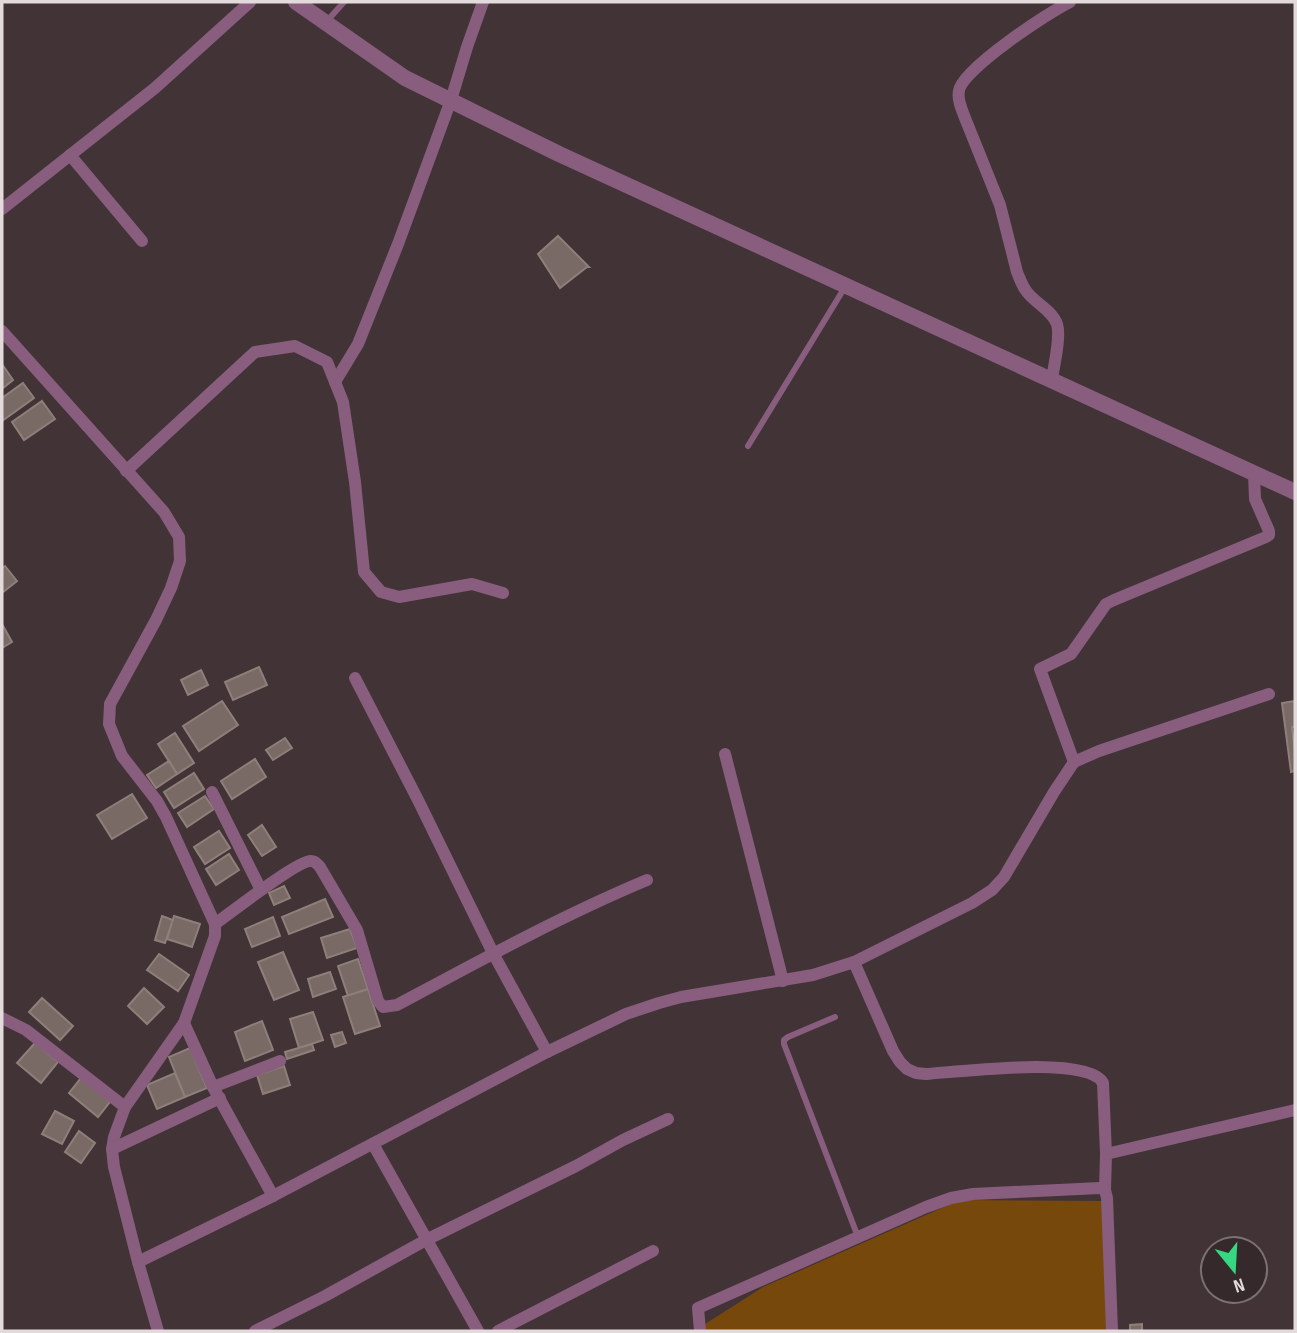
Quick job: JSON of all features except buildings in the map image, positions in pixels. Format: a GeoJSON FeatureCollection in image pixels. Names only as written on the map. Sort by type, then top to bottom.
{"type":"FeatureCollection","features":[{"type":"Feature","properties":{"kind":"street"},"geometry":{"type":"LineString","coordinates":[[2,209],[155,88],[250,2]]}},
{"type":"Feature","properties":{"kind":"street"},"geometry":{"type":"LineString","coordinates":[[296,2],[405,78],[559,154],[1295,492]]}},
{"type":"Feature","properties":{"kind":"street"},"geometry":{"type":"LineString","coordinates":[[335,382],[358,344],[398,244],[451,100],[483,2]]}},
{"type":"Feature","properties":{"kind":"street"},"geometry":{"type":"LineString","coordinates":[[1052,379],[1057,324],[1051,314],[1026,292],[1017,272],[1000,205],[965,118],[958,91],[963,79],[978,65],[1047,15],[1070,2]]}},
{"type":"Feature","properties":{"kind":"street"},"geometry":{"type":"LineString","coordinates":[[70,155],[142,242]]}},
{"type":"Feature","properties":{"kind":"street"},"geometry":{"type":"LineString","coordinates":[[2,331],[164,512],[179,537],[180,561],[171,588],[110,705],[109,724],[122,757],[166,817],[215,924],[215,936],[184,1023],[125,1107],[112,1149],[138,1262],[158,1331]]}},
{"type":"Feature","properties":{"kind":"street"},"geometry":{"type":"LineString","coordinates":[[126,471],[255,352],[295,346],[327,362],[342,402],[355,482],[364,572],[381,592],[399,597],[472,584],[503,593]]}},
{"type":"Feature","properties":{"kind":"street"},"geometry":{"type":"LineString","coordinates":[[1074,762],[1040,669],[1070,654],[1106,604],[1269,535],[1255,499],[1254,474]]}},
{"type":"Feature","properties":{"kind":"street"},"geometry":{"type":"LineString","coordinates":[[355,678],[493,953],[547,1052]]}},
{"type":"Feature","properties":{"kind":"street"},"geometry":{"type":"LineString","coordinates":[[138,1262],[273,1196],[547,1052],[626,1014],[681,997],[813,975],[854,962],[972,903],[992,890],[1012,865],[1074,762],[1099,751],[1269,694]]}},
{"type":"Feature","properties":{"kind":"street"},"geometry":{"type":"LineString","coordinates":[[725,754],[783,981]]}},
{"type":"Feature","properties":{"kind":"street"},"geometry":{"type":"LineString","coordinates":[[212,792],[261,890]]}},
{"type":"Feature","properties":{"kind":"street"},"geometry":{"type":"LineString","coordinates":[[215,924],[299,865],[315,861],[357,930],[377,1001],[383,1007],[397,1005],[594,902],[648,880]]}},
{"type":"Feature","properties":{"kind":"street"},"geometry":{"type":"LineString","coordinates":[[854,962],[894,1051],[907,1069],[926,1074],[1032,1067],[1058,1068],[1095,1074],[1101,1078],[1112,1331]]}},
{"type":"Feature","properties":{"kind":"street"},"geometry":{"type":"LineString","coordinates":[[2,1018],[26,1030],[125,1107]]}},
{"type":"Feature","properties":{"kind":"street"},"geometry":{"type":"LineString","coordinates":[[184,1023],[216,1092],[273,1196]]}},
{"type":"Feature","properties":{"kind":"street"},"geometry":{"type":"LineString","coordinates":[[112,1149],[216,1092],[281,1061]]}},
{"type":"Feature","properties":{"kind":"street"},"geometry":{"type":"LineString","coordinates":[[1106,1154],[1295,1110]]}},
{"type":"Feature","properties":{"kind":"street"},"geometry":{"type":"LineString","coordinates":[[255,1331],[426,1240],[668,1119]]}},
{"type":"Feature","properties":{"kind":"street"},"geometry":{"type":"LineString","coordinates":[[373,1144],[478,1331]]}},
{"type":"Feature","properties":{"kind":"street"},"geometry":{"type":"LineString","coordinates":[[700,1331],[698,1308],[951,1198],[999,1193],[1100,1188],[1105,1190]]}},
{"type":"Feature","properties":{"kind":"street"},"geometry":{"type":"LineString","coordinates":[[498,1331],[653,1251]]}},
{"type":"Feature","properties":{"kind":"lane"},"geometry":{"type":"LineString","coordinates":[[326,22],[344,2]]}},
{"type":"Feature","properties":{"kind":"lane"},"geometry":{"type":"LineString","coordinates":[[748,446],[846,285]]}},
{"type":"Feature","properties":{"kind":"lane"},"geometry":{"type":"LineString","coordinates":[[835,1017],[788,1037],[783,1044],[858,1237]]}},
{"type":"Feature","properties":{"kind":"shaded area"},"geometry":{"type":"Polygon","coordinates":[[[960,1200],[1109,1201],[1108,1331],[703,1331],[702,1326],[763,1287],[960,1200]]]}}]}
